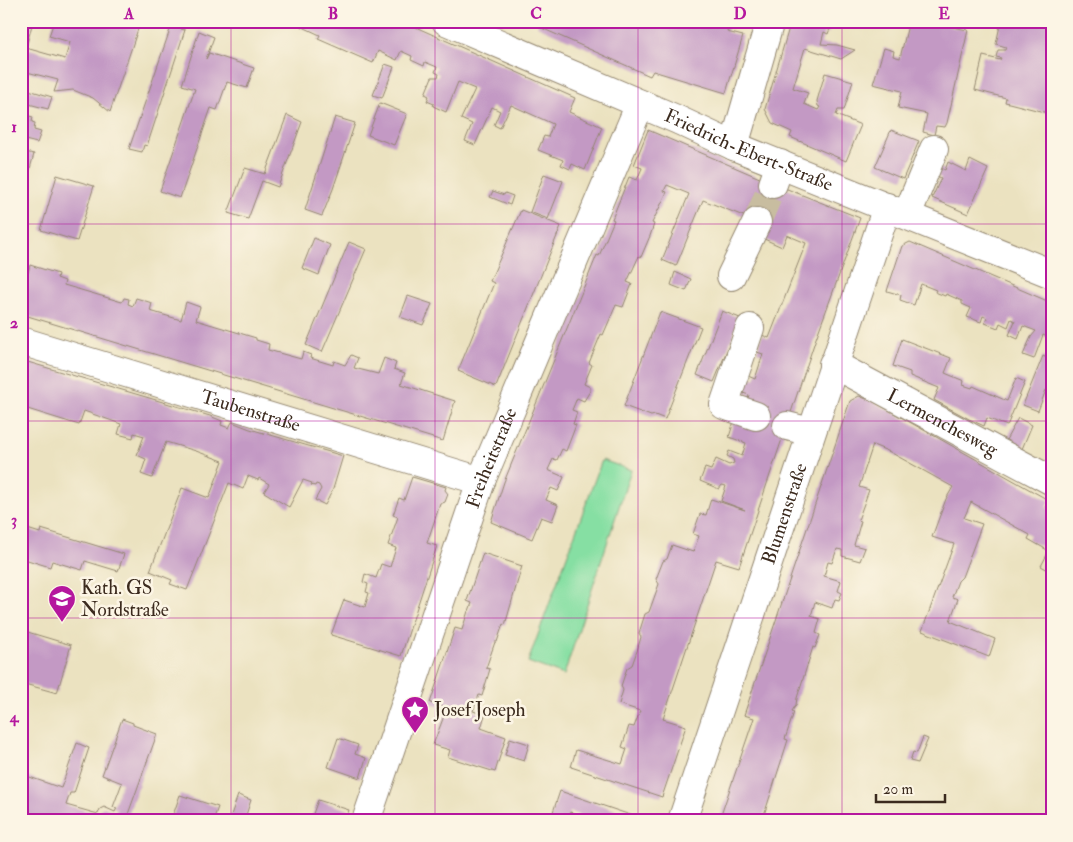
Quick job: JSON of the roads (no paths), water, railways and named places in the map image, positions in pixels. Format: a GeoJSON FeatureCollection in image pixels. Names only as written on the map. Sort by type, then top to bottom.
{"type":"FeatureCollection","features":[{"type":"Feature","properties":{"kind":"street","name":"Friedrich-Ebert-Straße"},"geometry":{"type":"LineString","coordinates":[[446,21],[734,146],[777,174],[897,211],[1052,274]]}},
{"type":"Feature","properties":{"kind":"street"},"geometry":{"type":"LineString","coordinates":[[734,146],[770,21]]}},
{"type":"Feature","properties":{"kind":"street","name":"Freiheitstraße"},"geometry":{"type":"LineString","coordinates":[[366,821],[481,481],[640,104]]}},
{"type":"Feature","properties":{"kind":"street","name":"Blumenstraße"},"geometry":{"type":"LineString","coordinates":[[682,821],[799,429],[833,364],[897,211],[934,149]]}},
{"type":"Feature","properties":{"kind":"street"},"geometry":{"type":"LineString","coordinates":[[732,276],[757,222]]}},
{"type":"Feature","properties":{"kind":"street"},"geometry":{"type":"LineString","coordinates":[[750,328],[724,405],[756,416]]}},
{"type":"Feature","properties":{"kind":"street","name":"Taubenstraße"},"geometry":{"type":"LineString","coordinates":[[21,341],[481,481]]}},
{"type":"Feature","properties":{"kind":"street","name":"Lermenchesweg"},"geometry":{"type":"LineString","coordinates":[[833,364],[1052,482]]}},
{"type":"Feature","properties":{"kind":"tunnel"},"geometry":{"type":"LineString","coordinates":[[757,222],[773,184]]}},
{"type":"Feature","properties":{"kind":"place","name":"Kath. GS Nordstraße"},"geometry":{"type":"Point","coordinates":[62,623]}},
{"type":"Feature","properties":{"kind":"place","name":"Josef Joseph"},"geometry":{"type":"Point","coordinates":[415,734]}}]}
